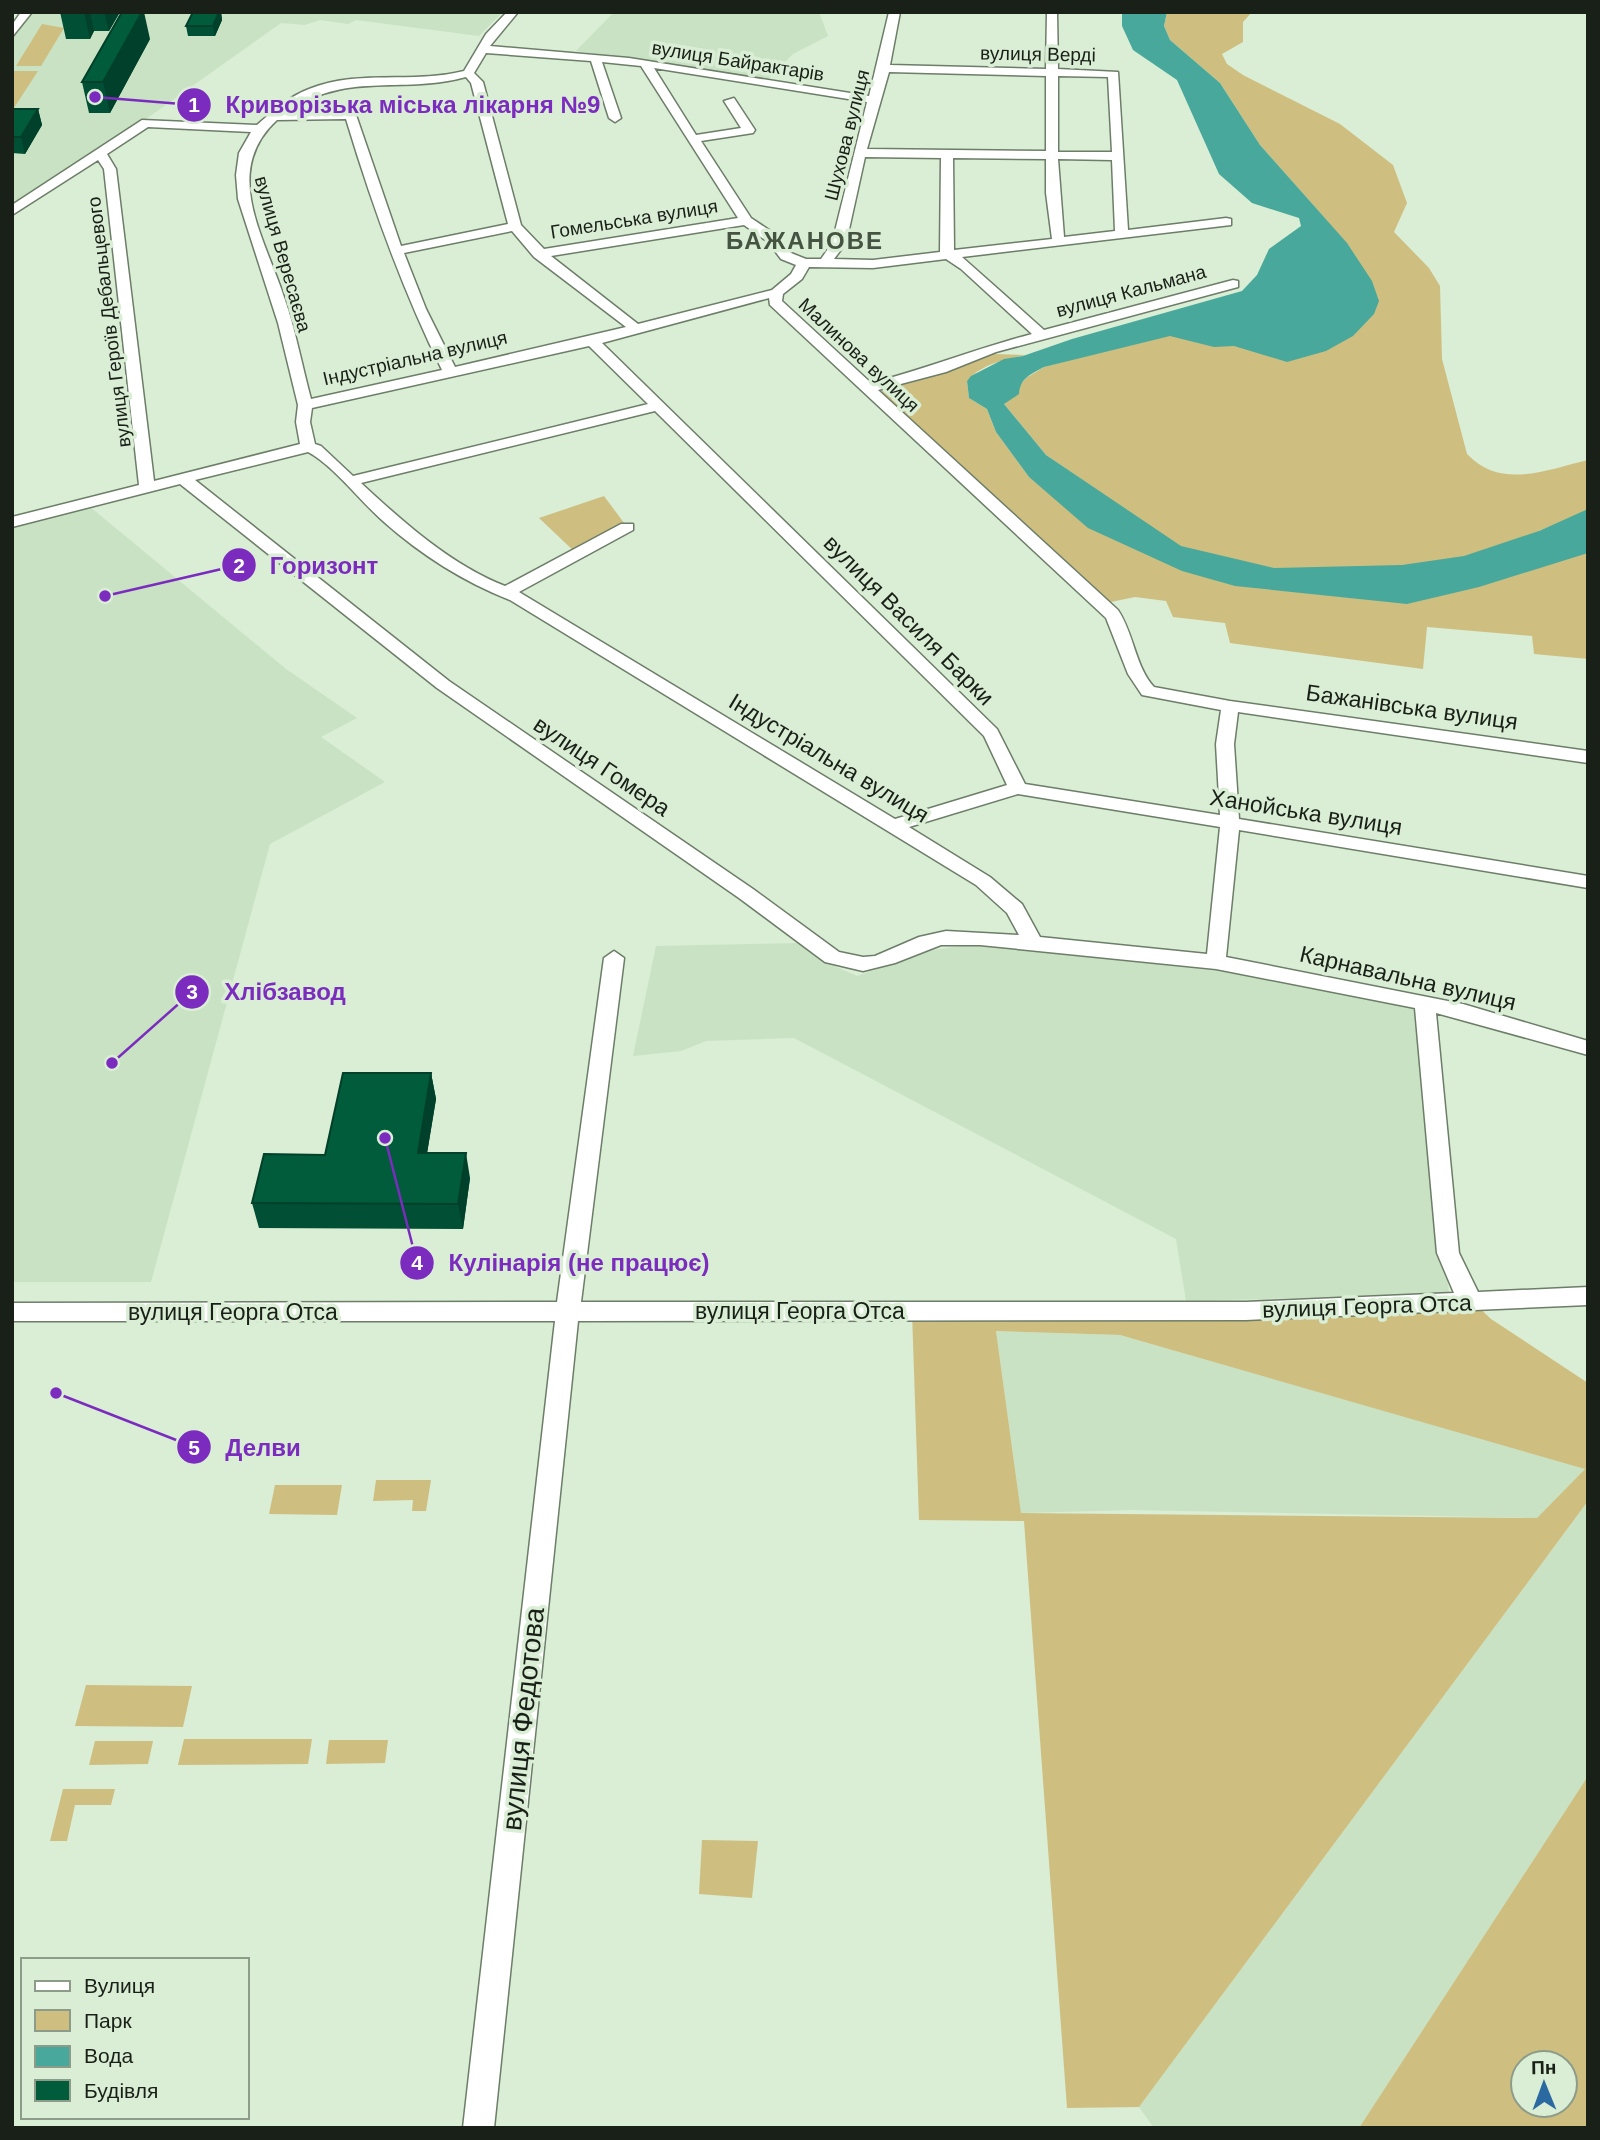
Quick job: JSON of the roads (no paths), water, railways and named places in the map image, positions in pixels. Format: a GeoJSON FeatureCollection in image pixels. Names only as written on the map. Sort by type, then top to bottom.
{"type":"FeatureCollection","features":[{"type":"Feature","properties":{"kind":"street"},"geometry":{"type":"LineString","coordinates":[[12,34],[27,12]]}},
{"type":"Feature","properties":{"kind":"street"},"geometry":{"type":"LineString","coordinates":[[513,12],[490,36],[468,73],[477,82],[515,226],[539,254],[635,328]]}},
{"type":"Feature","properties":{"kind":"street","name":"Шухова вулиця"},"geometry":{"type":"LineString","coordinates":[[825,263],[839,243],[884,68],[895,12]]}},
{"type":"Feature","properties":{"kind":"street"},"geometry":{"type":"LineString","coordinates":[[1052,12],[1054,73],[1051,156],[1055,231],[1059,241]]}},
{"type":"Feature","properties":{"kind":"street","name":"вулиця Байрактарів"},"geometry":{"type":"LineString","coordinates":[[482,49],[596,57],[874,100]]}},
{"type":"Feature","properties":{"kind":"street"},"geometry":{"type":"LineString","coordinates":[[596,57],[615,118]]}},
{"type":"Feature","properties":{"kind":"street"},"geometry":{"type":"LineString","coordinates":[[645,64],[746,221]]}},
{"type":"Feature","properties":{"kind":"street","name":"вулиця Верді"},"geometry":{"type":"LineString","coordinates":[[884,68],[1108,73],[1117,76],[1117,156],[1122,233]]}},
{"type":"Feature","properties":{"kind":"street","name":"вулиця Вересаєва"},"geometry":{"type":"LineString","coordinates":[[305,405],[278,298],[255,240],[244,196],[242,159],[257,129],[302,96],[324,87],[445,79],[468,73]]}},
{"type":"Feature","properties":{"kind":"street"},"geometry":{"type":"LineString","coordinates":[[691,139],[748,130],[730,101]]}},
{"type":"Feature","properties":{"kind":"street"},"geometry":{"type":"LineString","coordinates":[[271,117],[351,115],[374,192],[433,343],[450,371]]}},
{"type":"Feature","properties":{"kind":"street"},"geometry":{"type":"LineString","coordinates":[[12,211],[146,123],[257,129]]}},
{"type":"Feature","properties":{"kind":"street","name":"вулиця Героїв Дебальцевого"},"geometry":{"type":"LineString","coordinates":[[100,153],[110,169],[147,490]]}},
{"type":"Feature","properties":{"kind":"street"},"geometry":{"type":"LineString","coordinates":[[861,153],[1117,156]]}},
{"type":"Feature","properties":{"kind":"street"},"geometry":{"type":"LineString","coordinates":[[947,154],[947,254]]}},
{"type":"Feature","properties":{"kind":"street","name":"Гомельська вулиця"},"geometry":{"type":"LineString","coordinates":[[539,254],[746,221],[752,228],[773,239],[786,256],[804,263]]}},
{"type":"Feature","properties":{"kind":"street","name":"Малинова вулиця"},"geometry":{"type":"LineString","coordinates":[[1226,222],[873,264],[804,263],[797,276],[776,293],[775,302],[1112,614],[1125,632],[1141,685],[1158,694],[1230,706]]}},
{"type":"Feature","properties":{"kind":"street"},"geometry":{"type":"LineString","coordinates":[[397,251],[515,226]]}},
{"type":"Feature","properties":{"kind":"street","name":"вулиця Кальмана"},"geometry":{"type":"LineString","coordinates":[[947,254],[966,266],[1033,325],[1040,335]]}},
{"type":"Feature","properties":{"kind":"street","name":"вулиця Кальмана"},"geometry":{"type":"LineString","coordinates":[[868,388],[941,369],[991,349],[1040,335],[1233,284]]}},
{"type":"Feature","properties":{"kind":"street","name":"Індустріальна вулиця"},"geometry":{"type":"LineString","coordinates":[[776,293],[746,298],[592,341],[305,405],[303,422],[308,447],[316,449],[390,519],[482,583],[506,592],[998,892],[1015,909],[1034,944]]}},
{"type":"Feature","properties":{"kind":"street","name":"вулиця Василя Барки"},"geometry":{"type":"LineString","coordinates":[[592,341],[991,733],[1010,764],[1017,788]]}},
{"type":"Feature","properties":{"kind":"street"},"geometry":{"type":"LineString","coordinates":[[351,481],[657,406]]}},
{"type":"Feature","properties":{"kind":"street"},"geometry":{"type":"LineString","coordinates":[[12,522],[147,490],[308,447]]}},
{"type":"Feature","properties":{"kind":"street","name":"вулиця Гомера"},"geometry":{"type":"LineString","coordinates":[[185,480],[323,593],[428,674],[554,764],[754,897],[832,957],[860,966],[877,964],[943,938],[980,938],[1216,962]]}},
{"type":"Feature","properties":{"kind":"street"},"geometry":{"type":"LineString","coordinates":[[506,592],[627,527]]}},
{"type":"Feature","properties":{"kind":"street"},"geometry":{"type":"LineString","coordinates":[[1216,962],[1230,825],[1225,744],[1230,706]]}},
{"type":"Feature","properties":{"kind":"street","name":"Бажанівська вулиця"},"geometry":{"type":"LineString","coordinates":[[1230,706],[1588,757]]}},
{"type":"Feature","properties":{"kind":"street"},"geometry":{"type":"LineString","coordinates":[[892,826],[1017,788]]}},
{"type":"Feature","properties":{"kind":"street","name":"Ханойська вулиця"},"geometry":{"type":"LineString","coordinates":[[1017,788],[1588,882]]}},
{"type":"Feature","properties":{"kind":"street","name":"вулиця Федотова"},"geometry":{"type":"LineString","coordinates":[[478,2128],[568,1310],[614,958]]}},
{"type":"Feature","properties":{"kind":"street","name":"Карнавальна вулиця"},"geometry":{"type":"LineString","coordinates":[[1216,962],[1463,1011],[1588,1048]]}},
{"type":"Feature","properties":{"kind":"street"},"geometry":{"type":"LineString","coordinates":[[1425,1003],[1446,1241],[1464,1290],[1474,1303]]}},
{"type":"Feature","properties":{"kind":"street","name":"вулиця Георга Отса"},"geometry":{"type":"LineString","coordinates":[[12,1312],[1246,1311],[1588,1296]]}},
{"type":"Feature","properties":{"kind":"water"},"geometry":{"type":"Polygon","coordinates":[[[1122,12],[1167,12],[1164,26],[1170,40],[1220,83],[1260,145],[1347,243],[1372,281],[1379,301],[1374,314],[1353,336],[1326,351],[1287,362],[1234,346],[1214,347],[1170,336],[1044,367],[1027,377],[1019,394],[1004,404],[1046,455],[1181,546],[1274,568],[1402,565],[1464,556],[1539,531],[1588,509],[1588,553],[1479,587],[1407,604],[1235,586],[1182,571],[1088,528],[1029,477],[996,432],[987,409],[969,398],[967,381],[971,376],[1004,359],[1023,356],[1072,339],[1242,291],[1257,275],[1269,249],[1301,226],[1299,218],[1252,203],[1219,174],[1177,80],[1133,50],[1122,26],[1122,12]]]}},
{"type":"Feature","properties":{"kind":"place","name":"Криворізька міська лікарня №9"},"geometry":{"type":"Point","coordinates":[95,97]}},
{"type":"Feature","properties":{"kind":"place","name":"Горизонт"},"geometry":{"type":"Point","coordinates":[105,596]}},
{"type":"Feature","properties":{"kind":"place","name":"Хлібзавод"},"geometry":{"type":"Point","coordinates":[112,1063]}},
{"type":"Feature","properties":{"kind":"place","name":"Кулінарія (не працює)"},"geometry":{"type":"Point","coordinates":[385,1138]}},
{"type":"Feature","properties":{"kind":"place","name":"Делви"},"geometry":{"type":"Point","coordinates":[56,1393]}},
{"type":"Feature","properties":{"kind":"district","name":"БАЖАНОВЕ"},"geometry":{"type":"Point","coordinates":[805,240]}}]}
